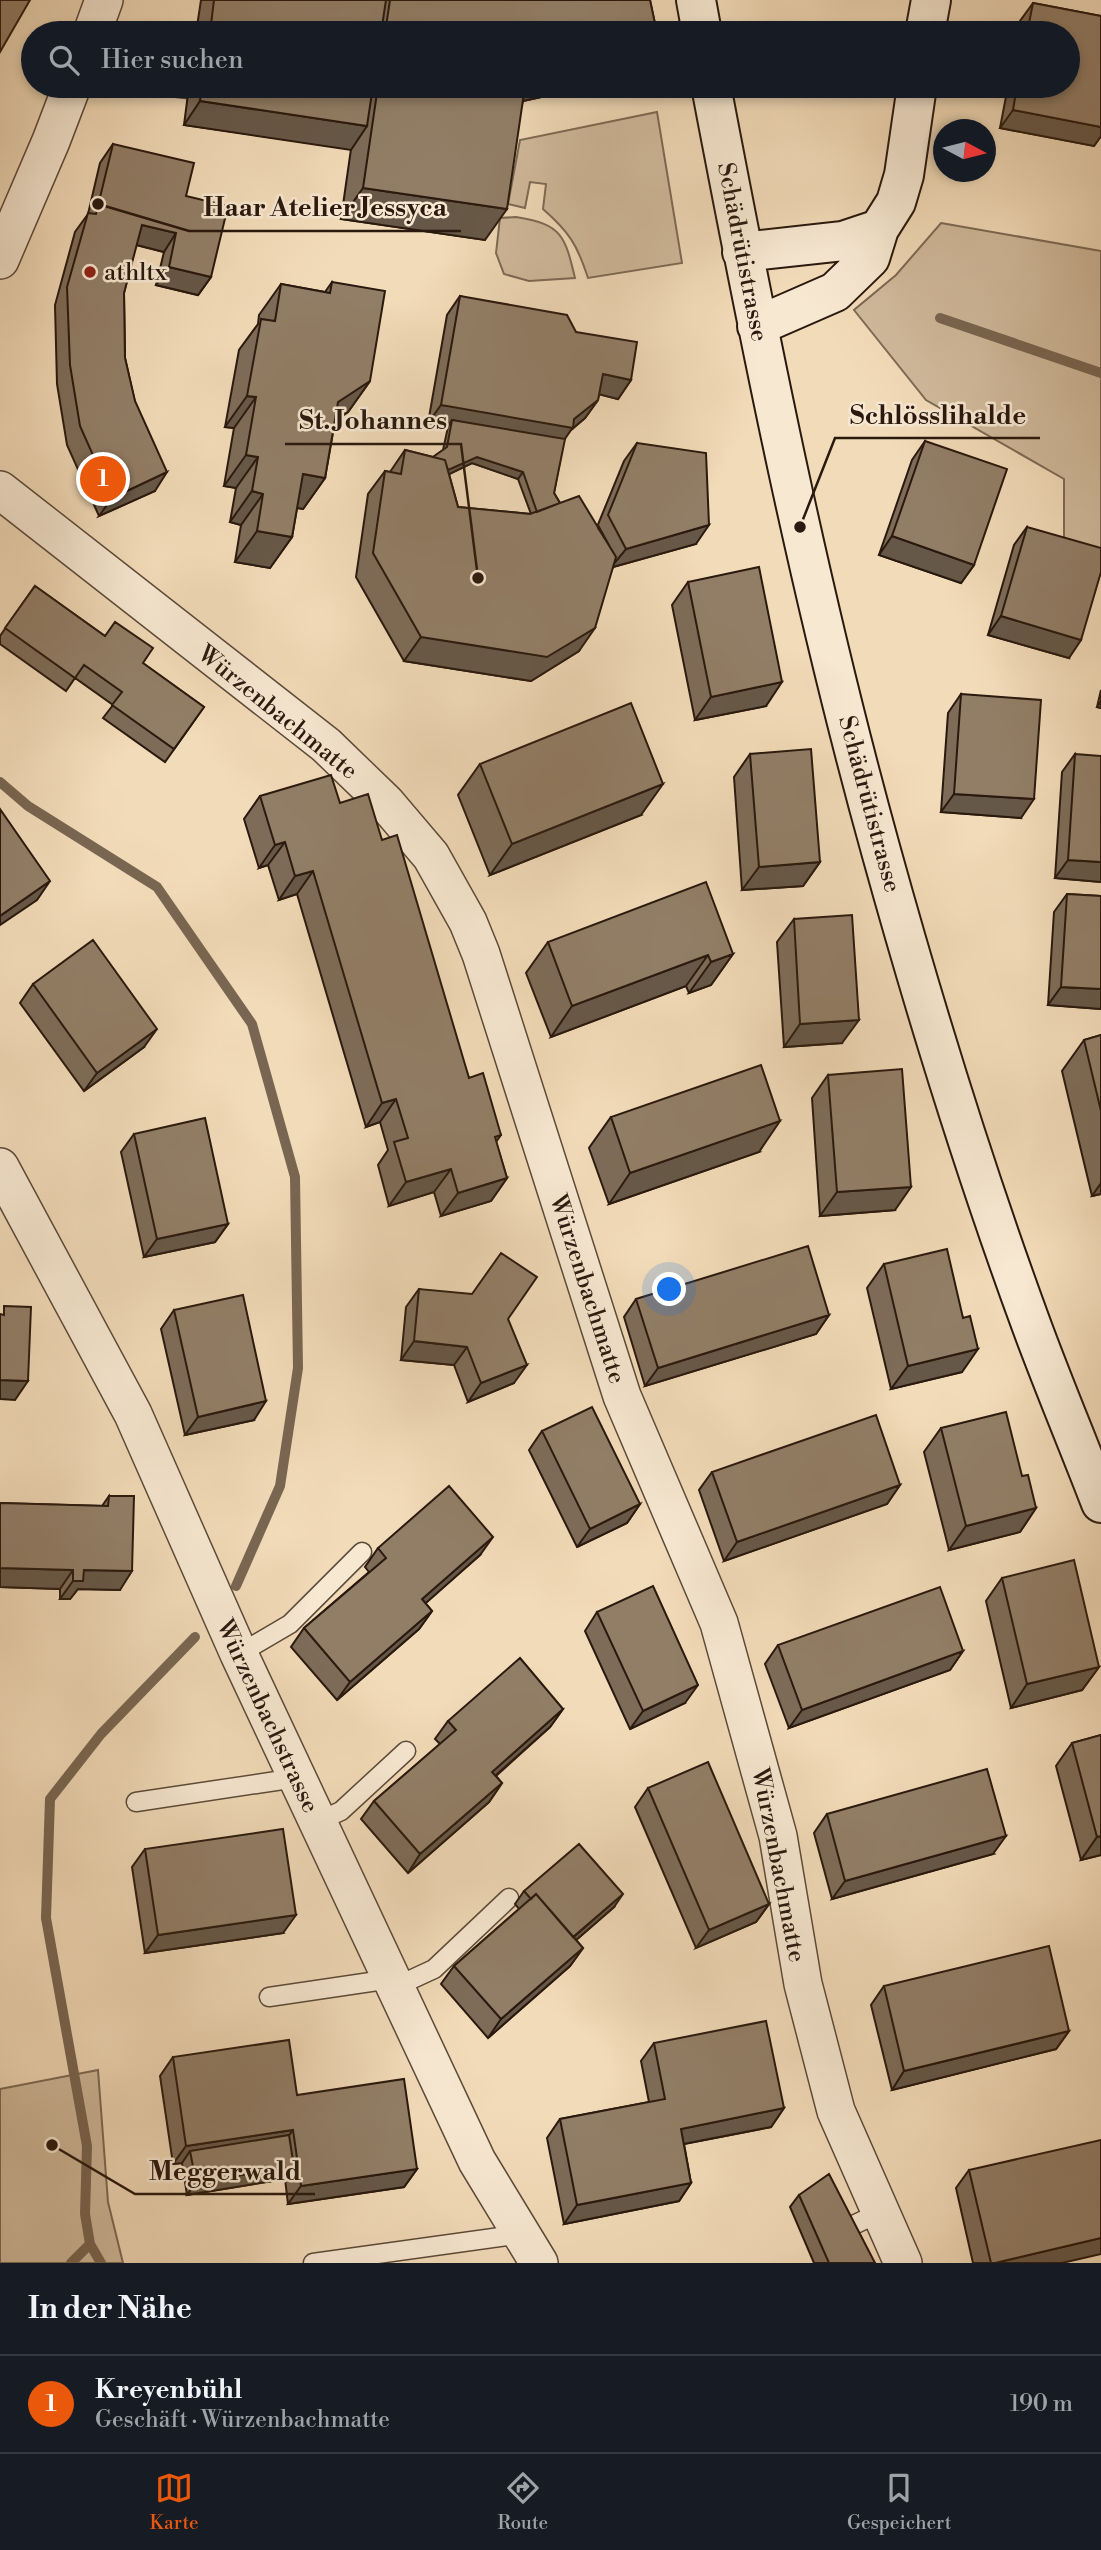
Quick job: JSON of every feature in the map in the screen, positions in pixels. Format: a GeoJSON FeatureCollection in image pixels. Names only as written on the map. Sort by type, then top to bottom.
{"type":"FeatureCollection","features":[{"type":"Feature","properties":{"kind":"main road"},"geometry":{"type":"LineString","coordinates":[[695,0],[699,21]]}},
{"type":"Feature","properties":{"kind":"main road"},"geometry":{"type":"LineString","coordinates":[[927,21],[931,0]]}},
{"type":"Feature","properties":{"kind":"main road","name":"Schädrütistrasse"},"geometry":{"type":"LineString","coordinates":[[713,98],[757,326],[800,527],[885,863],[936,1038],[998,1231],[1031,1325],[1101,1503]]}},
{"type":"Feature","properties":{"kind":"main road"},"geometry":{"type":"LineString","coordinates":[[757,326],[835,292],[870,258],[879,229],[896,202],[904,175],[915,98]]}},
{"type":"Feature","properties":{"kind":"main road"},"geometry":{"type":"LineString","coordinates":[[743,251],[843,241],[879,229]]}},
{"type":"Feature","properties":{"kind":"street"},"geometry":{"type":"LineString","coordinates":[[96,21],[104,0]]}},
{"type":"Feature","properties":{"kind":"street"},"geometry":{"type":"LineString","coordinates":[[0,260],[67,98]]}},
{"type":"Feature","properties":{"kind":"street","name":"Würzenbachmatte"},"geometry":{"type":"LineString","coordinates":[[0,490],[326,744],[386,803],[431,856],[468,922],[481,954],[622,1396],[719,1623],[778,1836],[803,1984],[836,2111],[903,2263]]}},
{"type":"Feature","properties":{"kind":"street","name":"Würzenbachstrasse"},"geometry":{"type":"LineString","coordinates":[[0,1167],[133,1413],[296,1778],[477,2161],[531,2249]]}},
{"type":"Feature","properties":{"kind":"lane"},"geometry":{"type":"LineString","coordinates":[[239,1654],[290,1623],[362,1552]]}},
{"type":"Feature","properties":{"kind":"lane"},"geometry":{"type":"LineString","coordinates":[[317,1822],[341,1811],[406,1751]]}},
{"type":"Feature","properties":{"kind":"lane"},"geometry":{"type":"LineString","coordinates":[[136,1802],[296,1778]]}},
{"type":"Feature","properties":{"kind":"lane"},"geometry":{"type":"LineString","coordinates":[[269,1997],[393,1983],[434,1969],[509,1898]]}},
{"type":"Feature","properties":{"kind":"lane"},"geometry":{"type":"LineString","coordinates":[[847,2228],[881,2212]]}},
{"type":"Feature","properties":{"kind":"lane"},"geometry":{"type":"LineString","coordinates":[[313,2263],[531,2249]]}},
{"type":"Feature","properties":{"kind":"shaded area"},"geometry":{"type":"Polygon","coordinates":[[[657,112],[682,263],[588,278],[571,239],[543,209],[546,184],[530,182],[525,208],[508,204],[520,140],[657,112]]]}},
{"type":"Feature","properties":{"kind":"shaded area"},"geometry":{"type":"Polygon","coordinates":[[[516,217],[543,224],[559,234],[568,252],[575,278],[529,281],[504,274],[496,253],[500,218],[516,217]]]}},
{"type":"Feature","properties":{"kind":"shaded area"},"geometry":{"type":"Polygon","coordinates":[[[941,223],[1101,251],[1101,561],[1064,547],[1064,479],[926,400],[854,310],[896,275],[941,223]]]}},
{"type":"Feature","properties":{"kind":"shaded area"},"geometry":{"type":"Polygon","coordinates":[[[98,2070],[108,2202],[123,2263],[0,2263],[0,2089],[98,2070]]]}},
{"type":"Feature","properties":{"kind":"building"},"geometry":{"type":"Polygon","coordinates":[[[0,0],[30,0],[0,52],[0,0]]]}},
{"type":"Feature","properties":{"kind":"building"},"geometry":{"type":"Polygon","coordinates":[[[214,0],[386,0],[383,21],[211,21],[214,0]]]}},
{"type":"Feature","properties":{"kind":"building"},"geometry":{"type":"Polygon","coordinates":[[[390,0],[650,0],[654,21],[387,21],[390,0]]]}},
{"type":"Feature","properties":{"kind":"building"},"geometry":{"type":"Polygon","coordinates":[[[1033,3],[1101,16],[1101,127],[1013,110],[1015,98],[1080,98],[1080,21],[1029,21],[1033,3]]]}},
{"type":"Feature","properties":{"kind":"building"},"geometry":{"type":"Polygon","coordinates":[[[200,98],[371,98],[367,126],[200,101],[200,98]]]}},
{"type":"Feature","properties":{"kind":"building"},"geometry":{"type":"Polygon","coordinates":[[[376,98],[523,98],[507,209],[363,188],[376,98]]]}},
{"type":"Feature","properties":{"kind":"building"},"geometry":{"type":"Polygon","coordinates":[[[113,144],[194,163],[186,196],[228,206],[211,277],[169,267],[176,233],[142,225],[124,293],[125,358],[135,401],[167,472],[112,498],[80,426],[70,365],[67,287],[88,213],[96,214],[113,144]]]}},
{"type":"Feature","properties":{"kind":"building"},"geometry":{"type":"Polygon","coordinates":[[[332,282],[385,291],[370,381],[338,402],[325,478],[303,474],[292,537],[257,531],[263,494],[252,491],[258,457],[246,455],[256,397],[247,396],[261,319],[275,321],[281,284],[330,293],[332,282]]]}},
{"type":"Feature","properties":{"kind":"building"},"geometry":{"type":"Polygon","coordinates":[[[460,296],[567,315],[576,332],[637,342],[631,380],[603,374],[598,400],[574,419],[573,428],[441,405],[460,296]]]}},
{"type":"Feature","properties":{"kind":"building"},"geometry":{"type":"Polygon","coordinates":[[[452,420],[565,439],[554,493],[560,503],[537,512],[523,472],[477,457],[448,470],[445,460],[433,457],[447,447],[452,420]]]}},
{"type":"Feature","properties":{"kind":"building"},"geometry":{"type":"Polygon","coordinates":[[[925,441],[1007,469],[974,565],[892,536],[925,441]]]}},
{"type":"Feature","properties":{"kind":"building"},"geometry":{"type":"Polygon","coordinates":[[[637,443],[706,453],[709,525],[626,549],[608,515],[637,443]]]}},
{"type":"Feature","properties":{"kind":"building"},"geometry":{"type":"Polygon","coordinates":[[[405,450],[445,460],[458,507],[530,514],[579,496],[616,557],[595,628],[547,657],[421,637],[373,553],[385,471],[401,474],[405,450]]]}},
{"type":"Feature","properties":{"kind":"building"},"geometry":{"type":"Polygon","coordinates":[[[1027,527],[1101,548],[1101,572],[1081,640],[1001,616],[1027,527]]]}},
{"type":"Feature","properties":{"kind":"building"},"geometry":{"type":"Polygon","coordinates":[[[759,567],[782,682],[711,697],[688,582],[759,567]]]}},
{"type":"Feature","properties":{"kind":"building"},"geometry":{"type":"Polygon","coordinates":[[[35,586],[105,636],[115,622],[153,648],[143,663],[204,707],[174,749],[112,705],[122,692],[84,665],[75,678],[5,628],[35,586]]]}},
{"type":"Feature","properties":{"kind":"building"},"geometry":{"type":"Polygon","coordinates":[[[961,694],[1041,700],[1034,799],[954,794],[961,694]]]}},
{"type":"Feature","properties":{"kind":"building"},"geometry":{"type":"Polygon","coordinates":[[[631,703],[663,784],[512,844],[480,764],[631,703]]]}},
{"type":"Feature","properties":{"kind":"building"},"geometry":{"type":"Polygon","coordinates":[[[811,749],[820,862],[759,867],[750,754],[811,749]]]}},
{"type":"Feature","properties":{"kind":"building"},"geometry":{"type":"Polygon","coordinates":[[[1075,754],[1101,756],[1101,862],[1068,860],[1075,754]]]}},
{"type":"Feature","properties":{"kind":"building"},"geometry":{"type":"Polygon","coordinates":[[[331,775],[340,803],[368,794],[382,840],[397,835],[469,1078],[483,1073],[501,1135],[495,1137],[507,1178],[458,1193],[451,1169],[406,1182],[394,1142],[408,1138],[396,1099],[382,1103],[313,871],[295,876],[285,842],[275,845],[260,796],[331,775]]]}},
{"type":"Feature","properties":{"kind":"building"},"geometry":{"type":"Polygon","coordinates":[[[0,809],[50,881],[0,916],[0,809]]]}},
{"type":"Feature","properties":{"kind":"building"},"geometry":{"type":"Polygon","coordinates":[[[706,882],[733,954],[711,962],[708,955],[572,1006],[548,942],[706,882]]]}},
{"type":"Feature","properties":{"kind":"building"},"geometry":{"type":"Polygon","coordinates":[[[1067,894],[1101,896],[1101,989],[1061,987],[1067,894]]]}},
{"type":"Feature","properties":{"kind":"building"},"geometry":{"type":"Polygon","coordinates":[[[852,915],[859,1020],[800,1024],[794,919],[852,915]]]}},
{"type":"Feature","properties":{"kind":"building"},"geometry":{"type":"Polygon","coordinates":[[[93,940],[157,1029],[97,1073],[33,984],[93,940]]]}},
{"type":"Feature","properties":{"kind":"building"},"geometry":{"type":"Polygon","coordinates":[[[1101,1035],[1101,1111],[1084,1040],[1101,1035]]]}},
{"type":"Feature","properties":{"kind":"building"},"geometry":{"type":"Polygon","coordinates":[[[761,1065],[780,1121],[630,1173],[611,1117],[761,1065]]]}},
{"type":"Feature","properties":{"kind":"building"},"geometry":{"type":"Polygon","coordinates":[[[902,1069],[911,1187],[837,1192],[828,1075],[902,1069]]]}},
{"type":"Feature","properties":{"kind":"building"},"geometry":{"type":"Polygon","coordinates":[[[205,1118],[228,1224],[157,1239],[134,1134],[205,1118]]]}},
{"type":"Feature","properties":{"kind":"building"},"geometry":{"type":"Polygon","coordinates":[[[808,1246],[829,1315],[658,1368],[636,1299],[808,1246]]]}},
{"type":"Feature","properties":{"kind":"building"},"geometry":{"type":"Polygon","coordinates":[[[947,1249],[963,1318],[970,1316],[978,1349],[908,1366],[884,1264],[947,1249]]]}},
{"type":"Feature","properties":{"kind":"building"},"geometry":{"type":"Polygon","coordinates":[[[501,1253],[537,1277],[508,1319],[527,1365],[481,1383],[467,1347],[414,1341],[419,1289],[472,1294],[501,1253]]]}},
{"type":"Feature","properties":{"kind":"building"},"geometry":{"type":"Polygon","coordinates":[[[243,1295],[266,1401],[198,1417],[174,1310],[243,1295]]]}},
{"type":"Feature","properties":{"kind":"building"},"geometry":{"type":"Polygon","coordinates":[[[4,1306],[31,1307],[28,1381],[0,1380],[0,1314],[4,1315],[4,1306]]]}},
{"type":"Feature","properties":{"kind":"building"},"geometry":{"type":"Polygon","coordinates":[[[592,1407],[640,1504],[590,1529],[542,1431],[592,1407]]]}},
{"type":"Feature","properties":{"kind":"building"},"geometry":{"type":"Polygon","coordinates":[[[1006,1412],[1022,1476],[1028,1475],[1036,1508],[966,1526],[941,1428],[1006,1412]]]}},
{"type":"Feature","properties":{"kind":"building"},"geometry":{"type":"Polygon","coordinates":[[[876,1415],[900,1485],[737,1542],[712,1472],[876,1415]]]}},
{"type":"Feature","properties":{"kind":"building"},"geometry":{"type":"Polygon","coordinates":[[[449,1486],[493,1537],[422,1599],[432,1611],[350,1682],[304,1628],[386,1558],[378,1548],[449,1486]]]}},
{"type":"Feature","properties":{"kind":"building"},"geometry":{"type":"Polygon","coordinates":[[[109,1496],[134,1496],[132,1571],[84,1570],[83,1581],[73,1581],[73,1570],[0,1568],[0,1503],[108,1506],[109,1496]]]}},
{"type":"Feature","properties":{"kind":"building"},"geometry":{"type":"Polygon","coordinates":[[[1074,1560],[1099,1667],[1027,1684],[1002,1578],[1074,1560]]]}},
{"type":"Feature","properties":{"kind":"building"},"geometry":{"type":"Polygon","coordinates":[[[653,1586],[698,1685],[643,1711],[597,1612],[653,1586]]]}},
{"type":"Feature","properties":{"kind":"building"},"geometry":{"type":"Polygon","coordinates":[[[940,1587],[963,1651],[802,1710],[778,1645],[940,1587]]]}},
{"type":"Feature","properties":{"kind":"building"},"geometry":{"type":"Polygon","coordinates":[[[520,1658],[563,1709],[492,1772],[502,1783],[420,1854],[374,1801],[456,1730],[448,1721],[520,1658]]]}},
{"type":"Feature","properties":{"kind":"building"},"geometry":{"type":"Polygon","coordinates":[[[1101,1735],[1101,1836],[1097,1837],[1072,1743],[1101,1735]]]}},
{"type":"Feature","properties":{"kind":"building"},"geometry":{"type":"Polygon","coordinates":[[[708,1762],[769,1904],[709,1930],[648,1788],[708,1762]]]}},
{"type":"Feature","properties":{"kind":"building"},"geometry":{"type":"Polygon","coordinates":[[[987,1769],[1006,1836],[845,1881],[827,1814],[987,1769]]]}},
{"type":"Feature","properties":{"kind":"building"},"geometry":{"type":"Polygon","coordinates":[[[283,1829],[296,1915],[158,1935],[145,1849],[283,1829]]]}},
{"type":"Feature","properties":{"kind":"building"},"geometry":{"type":"Polygon","coordinates":[[[579,1844],[623,1894],[573,1937],[536,1894],[531,1899],[524,1891],[579,1844]]]}},
{"type":"Feature","properties":{"kind":"building"},"geometry":{"type":"Polygon","coordinates":[[[536,1894],[583,1948],[501,2019],[454,1966],[536,1894]]]}},
{"type":"Feature","properties":{"kind":"building"},"geometry":{"type":"Polygon","coordinates":[[[1049,1946],[1069,2031],[904,2071],[884,1986],[1049,1946]]]}},
{"type":"Feature","properties":{"kind":"building"},"geometry":{"type":"Polygon","coordinates":[[[766,2021],[784,2108],[681,2129],[691,2183],[577,2205],[560,2119],[665,2099],[654,2043],[766,2021]]]}},
{"type":"Feature","properties":{"kind":"building"},"geometry":{"type":"Polygon","coordinates":[[[289,2040],[297,2095],[404,2079],[417,2169],[301,2186],[293,2130],[186,2146],[173,2057],[289,2040]]]}},
{"type":"Feature","properties":{"kind":"building"},"geometry":{"type":"Polygon","coordinates":[[[289,2135],[294,2167],[196,2182],[190,2151],[289,2135]]]}},
{"type":"Feature","properties":{"kind":"building"},"geometry":{"type":"Polygon","coordinates":[[[1101,2140],[1101,2238],[991,2263],[969,2170],[1101,2140]]]}},
{"type":"Feature","properties":{"kind":"building"},"geometry":{"type":"Polygon","coordinates":[[[829,2174],[875,2263],[829,2263],[799,2195],[829,2174]]]}},
{"type":"Feature","properties":{"kind":"waterway"},"geometry":{"type":"LineString","coordinates":[[940,318],[1101,373]]}},
{"type":"Feature","properties":{"kind":"waterway"},"geometry":{"type":"LineString","coordinates":[[0,782],[28,806],[157,887],[252,1024],[295,1177],[298,1368],[280,1486],[236,1586]]}},
{"type":"Feature","properties":{"kind":"waterway"},"geometry":{"type":"LineString","coordinates":[[101,2263],[90,2244],[85,2214],[87,2146],[46,1918],[50,1799],[101,1734],[195,1637]]}},
{"type":"Feature","properties":{"kind":"waterway"},"geometry":{"type":"LineString","coordinates":[[71,2263],[90,2244]]}},
{"type":"Feature","properties":{"kind":"place","name":"Haar Atelier Jessyca"},"geometry":{"type":"Point","coordinates":[98,204]}},
{"type":"Feature","properties":{"kind":"place","name":"athltx"},"geometry":{"type":"Point","coordinates":[90,272]}},
{"type":"Feature","properties":{"kind":"place","name":"Kreyenbühl"},"geometry":{"type":"Point","coordinates":[103,479]}},
{"type":"Feature","properties":{"kind":"place","name":"Schlösslihalde"},"geometry":{"type":"Point","coordinates":[800,527]}},
{"type":"Feature","properties":{"kind":"place","name":"St. Johannes"},"geometry":{"type":"Point","coordinates":[478,578]}},
{"type":"Feature","properties":{"kind":"place","name":"Meggerwald"},"geometry":{"type":"Point","coordinates":[52,2145]}}]}
